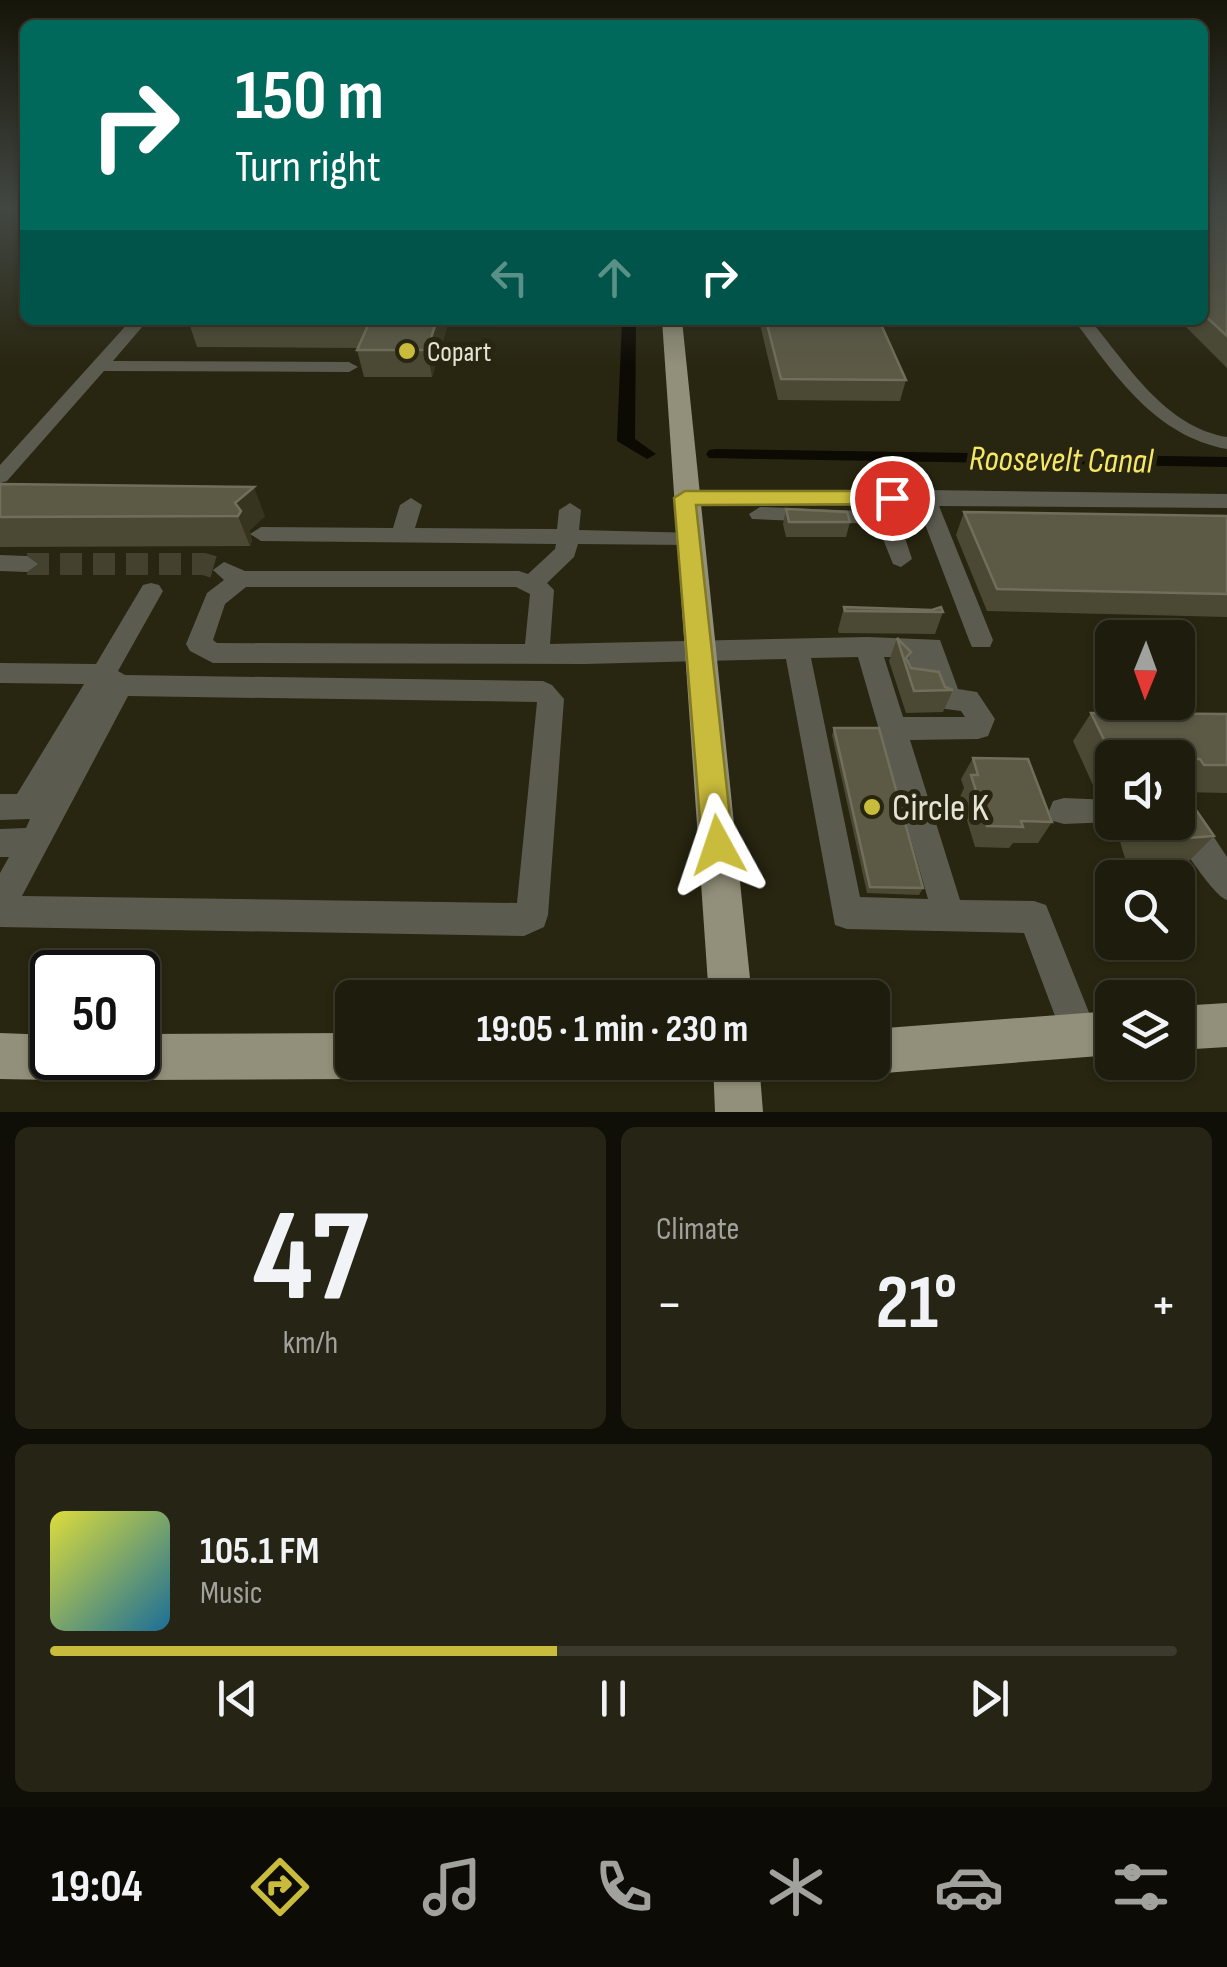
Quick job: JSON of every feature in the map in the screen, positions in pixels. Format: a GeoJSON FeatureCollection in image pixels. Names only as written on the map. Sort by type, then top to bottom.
{"type":"FeatureCollection","features":[{"type":"Feature","properties":{"kind":"main road"},"geometry":{"type":"LineString","coordinates":[[672,325],[729,980]]}},
{"type":"Feature","properties":{"kind":"main road"},"geometry":{"type":"LineString","coordinates":[[1195,1027],[1227,1025]]}},
{"type":"Feature","properties":{"kind":"main road"},"geometry":{"type":"LineString","coordinates":[[890,1051],[1095,1034]]}},
{"type":"Feature","properties":{"kind":"main road"},"geometry":{"type":"LineString","coordinates":[[0,1056],[30,1056]]}},
{"type":"Feature","properties":{"kind":"main road"},"geometry":{"type":"LineString","coordinates":[[160,1057],[335,1056]]}},
{"type":"Feature","properties":{"kind":"main road"},"geometry":{"type":"LineString","coordinates":[[737,1080],[739,1112]]}},
{"type":"Feature","properties":{"kind":"lane"},"geometry":{"type":"LineString","coordinates":[[0,477],[136,325]]}},
{"type":"Feature","properties":{"kind":"lane"},"geometry":{"type":"LineString","coordinates":[[1086,325],[1172,424],[1196,437],[1227,442]]}},
{"type":"Feature","properties":{"kind":"lane"},"geometry":{"type":"LineString","coordinates":[[100,366],[349,367]]}},
{"type":"Feature","properties":{"kind":"lane"},"geometry":{"type":"LineString","coordinates":[[925,497],[980,640]]}},
{"type":"Feature","properties":{"kind":"lane"},"geometry":{"type":"LineString","coordinates":[[685,498],[1227,500]]}},
{"type":"Feature","properties":{"kind":"lane"},"geometry":{"type":"LineString","coordinates":[[402,535],[410,505]]}},
{"type":"Feature","properties":{"kind":"lane"},"geometry":{"type":"LineString","coordinates":[[533,583],[566,552],[570,510]]}},
{"type":"Feature","properties":{"kind":"lane"},"geometry":{"type":"LineString","coordinates":[[760,514],[882,517],[888,522],[901,559]]}},
{"type":"Feature","properties":{"kind":"lane"},"geometry":{"type":"LineString","coordinates":[[261,534],[689,538]]}},
{"type":"Feature","properties":{"kind":"lane"},"geometry":{"type":"LineString","coordinates":[[537,654],[542,590],[519,579],[232,575],[216,599],[199,644],[213,653],[537,654],[797,648],[921,656],[948,700],[968,700],[978,708],[982,719],[978,728],[892,748]]}},
{"type":"Feature","properties":{"kind":"lane"},"geometry":{"type":"LineString","coordinates":[[0,673],[111,679],[547,693],[551,699],[532,915],[519,920],[2,912],[2,903],[35,842],[111,679],[151,591]]}},
{"type":"Feature","properties":{"kind":"lane"},"geometry":{"type":"LineString","coordinates":[[797,648],[835,790],[848,859],[847,913],[1034,918],[1095,1032]]}},
{"type":"Feature","properties":{"kind":"lane"},"geometry":{"type":"LineString","coordinates":[[871,655],[901,791],[921,860],[949,916]]}},
{"type":"Feature","properties":{"kind":"lane"},"geometry":{"type":"LineString","coordinates":[[0,807],[25,808],[111,679]]}},
{"type":"Feature","properties":{"kind":"lane"},"geometry":{"type":"LineString","coordinates":[[1064,811],[1095,811]]}},
{"type":"Feature","properties":{"kind":"lane"},"geometry":{"type":"LineString","coordinates":[[1195,835],[1227,884]]}},
{"type":"Feature","properties":{"kind":"lane"},"geometry":{"type":"LineString","coordinates":[[0,843],[35,842]]}},
{"type":"Feature","properties":{"kind":"building"},"geometry":{"type":"Polygon","coordinates":[[[1208,262],[1227,262],[1227,336],[1208,319],[1208,262]]]}},
{"type":"Feature","properties":{"kind":"building"},"geometry":{"type":"Polygon","coordinates":[[[368,325],[435,325],[427,350],[357,350],[368,325]]]}},
{"type":"Feature","properties":{"kind":"building"},"geometry":{"type":"Polygon","coordinates":[[[767,325],[881,325],[906,380],[781,379],[767,325]]]}},
{"type":"Feature","properties":{"kind":"building"},"geometry":{"type":"Polygon","coordinates":[[[0,484],[254,487],[235,503],[241,511],[238,516],[0,517],[0,484]]]}},
{"type":"Feature","properties":{"kind":"building"},"geometry":{"type":"Polygon","coordinates":[[[786,509],[847,512],[850,522],[789,522],[786,509]]]}},
{"type":"Feature","properties":{"kind":"building"},"geometry":{"type":"Polygon","coordinates":[[[964,512],[1227,516],[1227,594],[997,589],[964,512]]]}},
{"type":"Feature","properties":{"kind":"building"},"geometry":{"type":"Polygon","coordinates":[[[844,607],[941,607],[943,612],[845,611],[844,607]]]}},
{"type":"Feature","properties":{"kind":"building"},"geometry":{"type":"Polygon","coordinates":[[[897,638],[911,652],[906,658],[911,668],[939,672],[945,687],[953,690],[914,691],[897,638]]]}},
{"type":"Feature","properties":{"kind":"building"},"geometry":{"type":"Polygon","coordinates":[[[1091,713],[1095,713],[1095,720],[1195,720],[1195,714],[1227,714],[1227,765],[1204,765],[1195,759],[1195,740],[1104,740],[1091,713]]]}},
{"type":"Feature","properties":{"kind":"building","name":"Circle K"},"geometry":{"type":"Polygon","coordinates":[[[834,728],[879,728],[923,888],[870,887],[834,728]]]}},
{"type":"Feature","properties":{"kind":"building"},"geometry":{"type":"Polygon","coordinates":[[[973,758],[1028,759],[1052,822],[1021,821],[1023,827],[987,826],[971,775],[978,775],[973,758]]]}},
{"type":"Feature","properties":{"kind":"building"},"geometry":{"type":"Polygon","coordinates":[[[1195,808],[1214,836],[1195,838],[1195,808]]]}},
{"type":"Feature","properties":{"kind":"waterway","name":"Roosevelt Canal"},"geometry":{"type":"LineString","coordinates":[[629,325],[626,441],[647,454]]}},
{"type":"Feature","properties":{"kind":"waterway","name":"Roosevelt Canal"},"geometry":{"type":"LineString","coordinates":[[715,454],[1227,462]]}},
{"type":"Feature","properties":{"kind":"tunnel"},"geometry":{"type":"LineString","coordinates":[[27,564],[204,564],[224,570]]}},
{"type":"Feature","properties":{"kind":"place","name":"Copart"},"geometry":{"type":"Point","coordinates":[407,351]}},
{"type":"Feature","properties":{"kind":"place","name":"Circle K"},"geometry":{"type":"Point","coordinates":[872,807]}},
{"type":"Feature","properties":{"kind":"route"},"geometry":{"type":"LineString","coordinates":[[718,845],[685,498],[892,498]]}}]}
